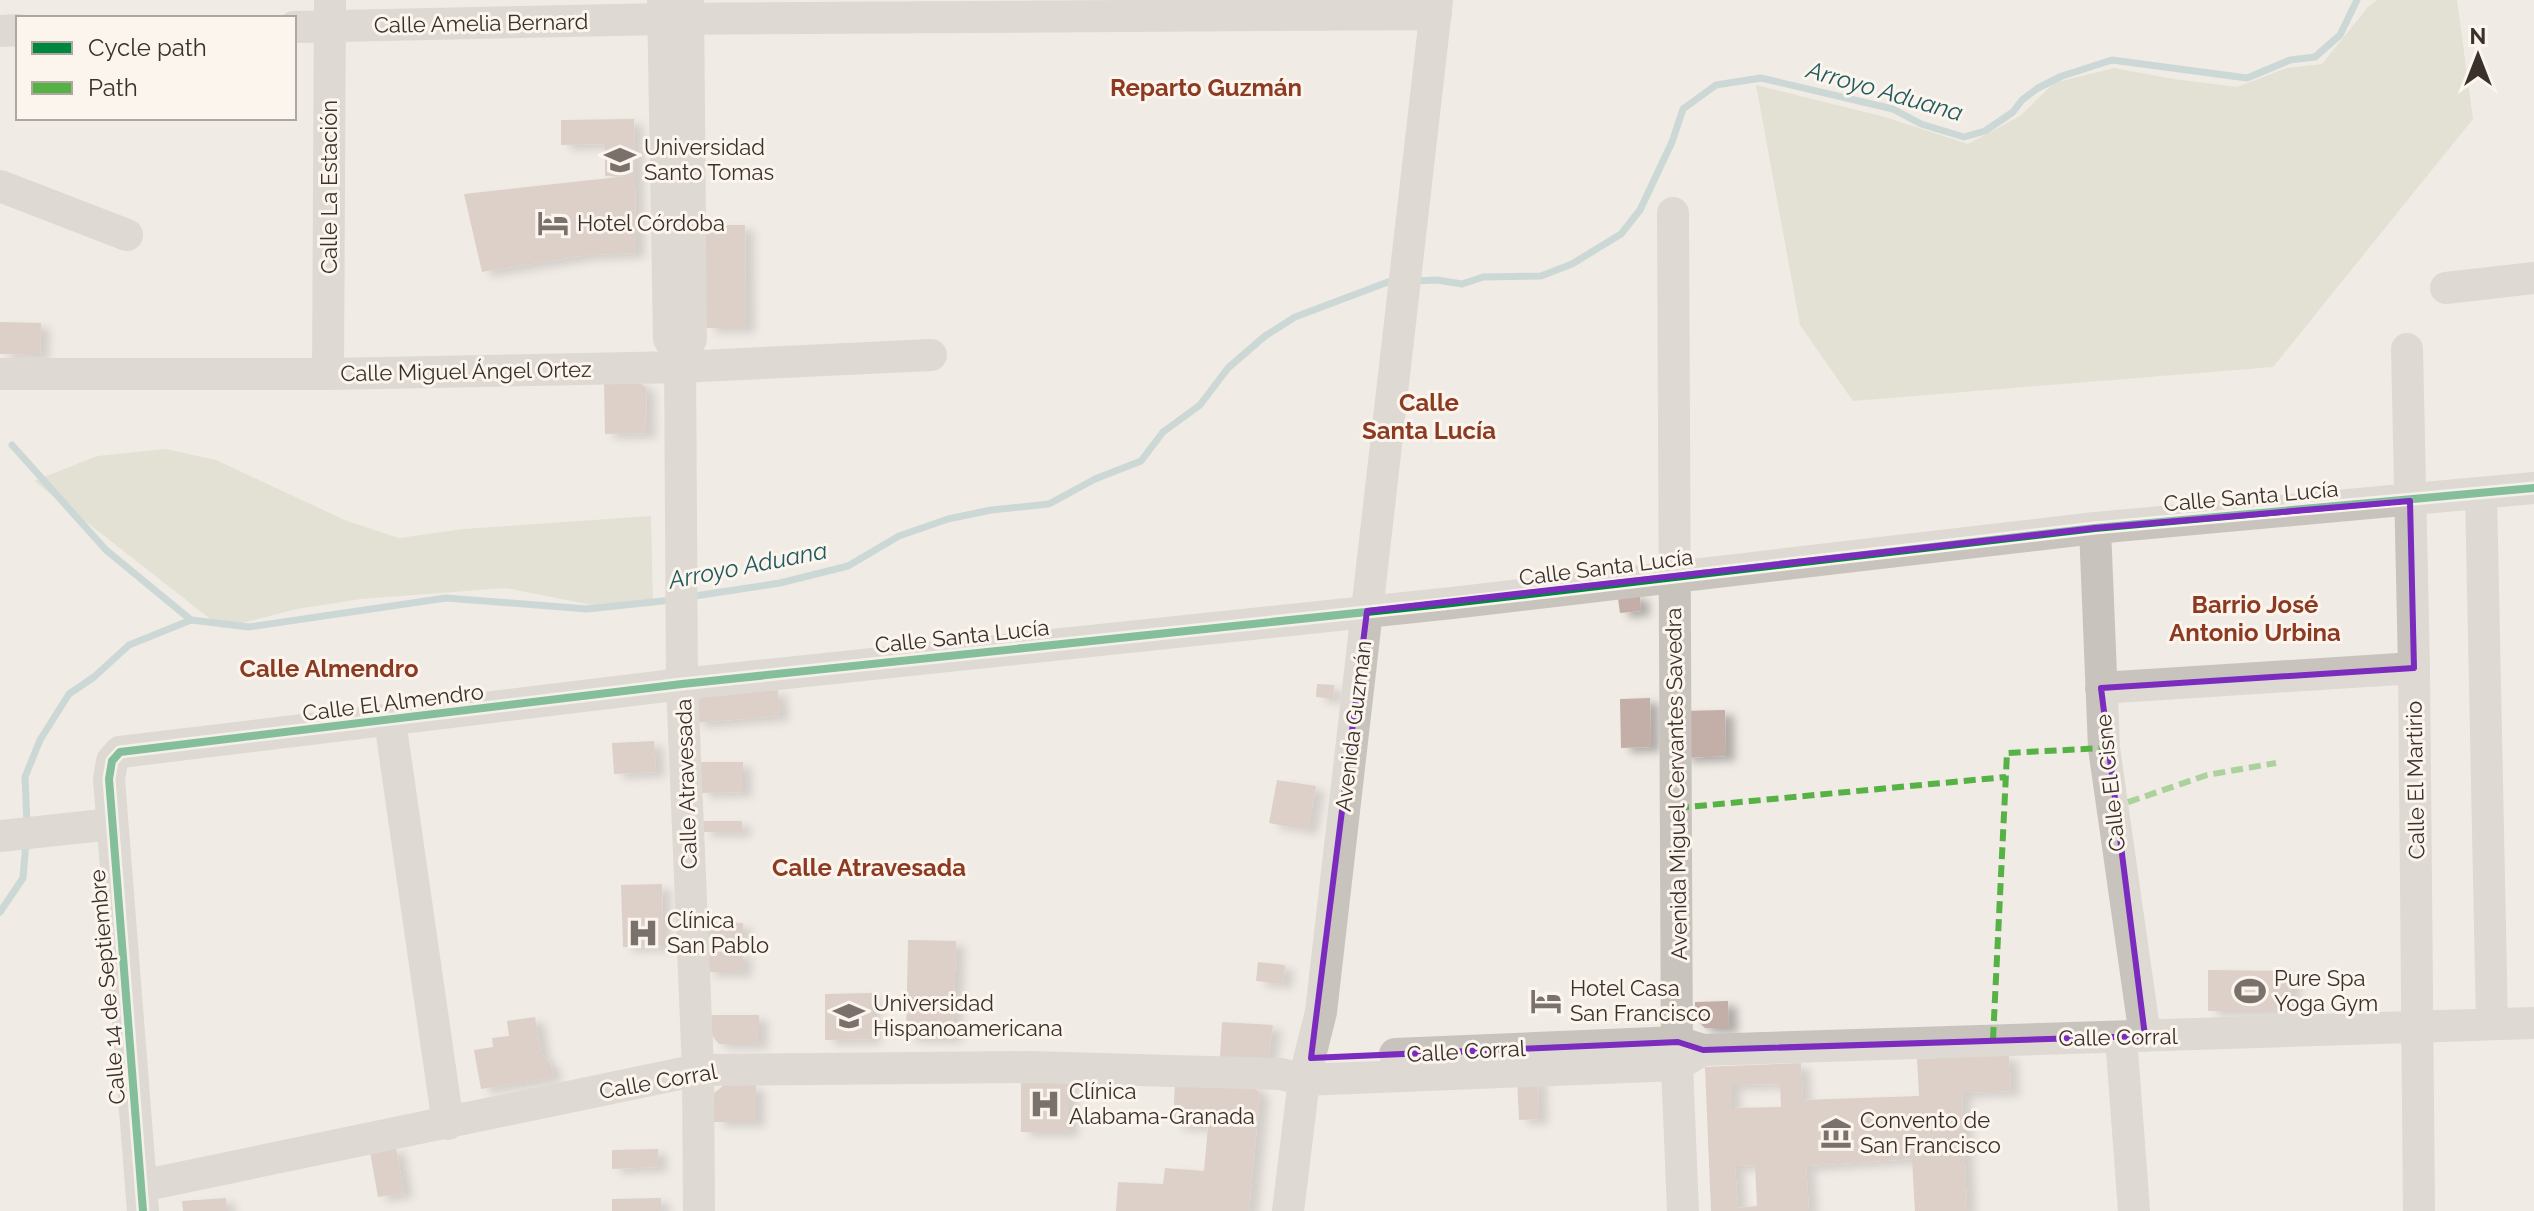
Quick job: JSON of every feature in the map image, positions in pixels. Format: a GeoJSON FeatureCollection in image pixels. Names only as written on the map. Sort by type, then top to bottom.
{"type":"FeatureCollection","features":[{"type":"Feature","properties":{"kind":"street","name":"Calle Amelia Bernard"},"geometry":{"type":"LineString","coordinates":[[296,26],[330,13],[1436,7]]}},
{"type":"Feature","properties":{"kind":"street","name":"Avenida Guzmán"},"geometry":{"type":"LineString","coordinates":[[1288,1211],[1298,1071],[1321,1012],[1436,7]]}},
{"type":"Feature","properties":{"kind":"street","name":"Calle Atravesada"},"geometry":{"type":"LineString","coordinates":[[675,9],[678,194],[691,339],[680,362],[680,528],[682,684],[698,1070],[699,1211]]}},
{"type":"Feature","properties":{"kind":"street","name":"Calle La Estación"},"geometry":{"type":"LineString","coordinates":[[328,374],[330,13]]}},
{"type":"Feature","properties":{"kind":"street"},"geometry":{"type":"LineString","coordinates":[[0,186],[127,235]]}},
{"type":"Feature","properties":{"kind":"street","name":"Avenida Miguel Cervantes Savedra"},"geometry":{"type":"LineString","coordinates":[[1673,213],[1673,577],[1686,1052],[1683,1211]]}},
{"type":"Feature","properties":{"kind":"street"},"geometry":{"type":"LineString","coordinates":[[2446,288],[2534,278]]}},
{"type":"Feature","properties":{"kind":"street","name":"Calle El Martirio"},"geometry":{"type":"LineString","coordinates":[[2407,349],[2414,668],[2419,1211]]}},
{"type":"Feature","properties":{"kind":"street","name":"Calle Miguel Ángel Ortez"},"geometry":{"type":"LineString","coordinates":[[0,374],[328,374],[931,355]]}},
{"type":"Feature","properties":{"kind":"street","name":"Calle Santa Lucía"},"geometry":{"type":"LineString","coordinates":[[682,684],[1452,603],[2095,528],[2534,488]]}},
{"type":"Feature","properties":{"kind":"street"},"geometry":{"type":"LineString","coordinates":[[2481,493],[2492,1024]]}},
{"type":"Feature","properties":{"kind":"street","name":"Calle El Cisne"},"geometry":{"type":"LineString","coordinates":[[2095,528],[2104,748],[2133,1037],[2134,1211]]}},
{"type":"Feature","properties":{"kind":"street"},"geometry":{"type":"LineString","coordinates":[[2101,688],[2414,668]]}},
{"type":"Feature","properties":{"kind":"street","name":"Calle El Almendro"},"geometry":{"type":"LineString","coordinates":[[112,761],[120,752],[682,684]]}},
{"type":"Feature","properties":{"kind":"street"},"geometry":{"type":"LineString","coordinates":[[390,721],[448,1124]]}},
{"type":"Feature","properties":{"kind":"street","name":"Calle 14 de Septiembre"},"geometry":{"type":"LineString","coordinates":[[112,761],[109,779],[112,824],[142,1199]]}},
{"type":"Feature","properties":{"kind":"street"},"geometry":{"type":"LineString","coordinates":[[0,836],[112,824]]}},
{"type":"Feature","properties":{"kind":"street","name":"Calle Corral"},"geometry":{"type":"LineString","coordinates":[[142,1199],[448,1124],[698,1070],[1030,1067],[1298,1071],[1993,1039],[2534,1023]]}},
{"type":"Feature","properties":{"kind":"highlighted area"},"geometry":{"type":"Polygon","coordinates":[[[2410,501],[2414,668],[2101,688],[2145,1036],[1703,1050],[1678,1042],[1311,1058],[1367,611],[2095,528],[2410,501]]]}},
{"type":"Feature","properties":{"kind":"green space"},"geometry":{"type":"Polygon","coordinates":[[[2377,0],[2457,0],[2473,119],[2273,367],[1853,401],[1800,325],[1756,85],[1885,117],[1968,144],[2020,116],[2054,83],[2114,68],[2237,87],[2287,68],[2322,64],[2377,0]]]}},
{"type":"Feature","properties":{"kind":"green space"},"geometry":{"type":"Polygon","coordinates":[[[166,449],[216,460],[347,521],[399,538],[463,529],[651,516],[653,606],[592,605],[505,588],[361,599],[297,609],[222,628],[34,481],[97,456],[166,449]]]}},
{"type":"Feature","properties":{"kind":"building","name":"Hotel Córdoba"},"geometry":{"type":"Polygon","coordinates":[[[634,119],[636,253],[587,255],[482,272],[464,194],[628,176],[605,176],[605,144],[561,145],[561,120],[634,119]]]}},
{"type":"Feature","properties":{"kind":"building"},"geometry":{"type":"Polygon","coordinates":[[[705,225],[745,225],[746,328],[706,328],[705,225]]]}},
{"type":"Feature","properties":{"kind":"building"},"geometry":{"type":"Polygon","coordinates":[[[0,322],[41,323],[40,355],[0,354],[0,322]]]}},
{"type":"Feature","properties":{"kind":"building"},"geometry":{"type":"Polygon","coordinates":[[[604,380],[636,380],[646,388],[647,433],[605,434],[604,380]]]}},
{"type":"Feature","properties":{"kind":"building"},"geometry":{"type":"Polygon","coordinates":[[[1617,591],[1640,596],[1641,611],[1620,613],[1617,591]]]}},
{"type":"Feature","properties":{"kind":"building"},"geometry":{"type":"Polygon","coordinates":[[[1317,684],[1334,685],[1333,699],[1316,697],[1317,684]]]}},
{"type":"Feature","properties":{"kind":"building"},"geometry":{"type":"Polygon","coordinates":[[[778,690],[780,716],[695,723],[694,705],[701,696],[778,690]]]}},
{"type":"Feature","properties":{"kind":"building"},"geometry":{"type":"Polygon","coordinates":[[[1650,698],[1651,747],[1621,748],[1620,699],[1650,698]]]}},
{"type":"Feature","properties":{"kind":"building"},"geometry":{"type":"Polygon","coordinates":[[[1725,710],[1726,756],[1683,758],[1681,711],[1725,710]]]}},
{"type":"Feature","properties":{"kind":"building"},"geometry":{"type":"Polygon","coordinates":[[[654,741],[656,772],[614,774],[612,743],[654,741]]]}},
{"type":"Feature","properties":{"kind":"building"},"geometry":{"type":"Polygon","coordinates":[[[700,762],[743,762],[743,792],[700,793],[700,762]]]}},
{"type":"Feature","properties":{"kind":"building"},"geometry":{"type":"Polygon","coordinates":[[[1277,780],[1316,786],[1308,830],[1269,823],[1277,780]]]}},
{"type":"Feature","properties":{"kind":"building"},"geometry":{"type":"Polygon","coordinates":[[[702,821],[742,821],[742,832],[702,832],[702,821]]]}},
{"type":"Feature","properties":{"kind":"building"},"geometry":{"type":"Polygon","coordinates":[[[662,884],[663,946],[623,947],[621,885],[662,884]]]}},
{"type":"Feature","properties":{"kind":"building"},"geometry":{"type":"Polygon","coordinates":[[[708,923],[743,923],[743,937],[708,937],[708,923]]]}},
{"type":"Feature","properties":{"kind":"building"},"geometry":{"type":"Polygon","coordinates":[[[908,940],[956,941],[953,1038],[906,1037],[908,940]]]}},
{"type":"Feature","properties":{"kind":"building"},"geometry":{"type":"Polygon","coordinates":[[[706,952],[743,952],[743,972],[706,972],[706,952]]]}},
{"type":"Feature","properties":{"kind":"building"},"geometry":{"type":"Polygon","coordinates":[[[1258,962],[1285,965],[1283,984],[1256,981],[1258,962]]]}},
{"type":"Feature","properties":{"kind":"building","name":"Pure Spa Yoga Gym"},"geometry":{"type":"Polygon","coordinates":[[[2208,970],[2292,971],[2292,1011],[2208,1011],[2208,970]]]}},
{"type":"Feature","properties":{"kind":"building","name":"Universidad Hispanoamericana"},"geometry":{"type":"Polygon","coordinates":[[[872,993],[872,1039],[825,1040],[825,994],[872,993]]]}},
{"type":"Feature","properties":{"kind":"building"},"geometry":{"type":"Polygon","coordinates":[[[1728,1001],[1729,1028],[1705,1028],[1695,1018],[1695,1002],[1728,1001]]]}},
{"type":"Feature","properties":{"kind":"building"},"geometry":{"type":"Polygon","coordinates":[[[709,1015],[759,1015],[759,1044],[719,1044],[709,1032],[709,1015]]]}},
{"type":"Feature","properties":{"kind":"building"},"geometry":{"type":"Polygon","coordinates":[[[535,1017],[541,1053],[551,1065],[553,1077],[481,1089],[474,1050],[493,1047],[492,1038],[509,1036],[507,1021],[535,1017]]]}},
{"type":"Feature","properties":{"kind":"building"},"geometry":{"type":"Polygon","coordinates":[[[1222,1022],[1273,1025],[1269,1054],[1263,1060],[1220,1059],[1222,1022]]]}},
{"type":"Feature","properties":{"kind":"building","name":"Convento de San Francisco"},"geometry":{"type":"Polygon","coordinates":[[[2009,1055],[2011,1091],[1962,1093],[1967,1211],[1915,1211],[1912,1159],[1806,1166],[1809,1211],[1711,1211],[1705,1067],[1801,1063],[1803,1100],[1919,1096],[1917,1059],[2009,1055]],[[1780,1084],[1732,1085],[1732,1108],[1781,1107],[1780,1084]],[[1755,1165],[1735,1166],[1738,1208],[1757,1206],[1755,1165]]]}},
{"type":"Feature","properties":{"kind":"building","name":"Clínica Alabama-Granada"},"geometry":{"type":"Polygon","coordinates":[[[1021,1077],[1069,1077],[1069,1132],[1021,1132],[1021,1077]]]}},
{"type":"Feature","properties":{"kind":"building"},"geometry":{"type":"Polygon","coordinates":[[[1538,1077],[1539,1119],[1519,1120],[1517,1078],[1538,1077]]]}},
{"type":"Feature","properties":{"kind":"building"},"geometry":{"type":"Polygon","coordinates":[[[1175,1083],[1252,1084],[1260,1094],[1249,1211],[1116,1211],[1118,1182],[1163,1184],[1165,1168],[1204,1171],[1208,1127],[1173,1125],[1175,1083]]]}},
{"type":"Feature","properties":{"kind":"building"},"geometry":{"type":"Polygon","coordinates":[[[724,1085],[756,1085],[756,1122],[714,1122],[714,1093],[724,1085]]]}},
{"type":"Feature","properties":{"kind":"building"},"geometry":{"type":"Polygon","coordinates":[[[396,1147],[404,1193],[378,1197],[370,1152],[396,1147]]]}},
{"type":"Feature","properties":{"kind":"building"},"geometry":{"type":"Polygon","coordinates":[[[658,1149],[658,1167],[612,1169],[612,1150],[658,1149]]]}},
{"type":"Feature","properties":{"kind":"building"},"geometry":{"type":"Polygon","coordinates":[[[226,1198],[227,1211],[183,1211],[182,1201],[226,1198]]]}},
{"type":"Feature","properties":{"kind":"building"},"geometry":{"type":"Polygon","coordinates":[[[661,1198],[661,1211],[612,1211],[612,1199],[661,1198]]]}},
{"type":"Feature","properties":{"kind":"waterway","name":"Arroyo Aduana"},"geometry":{"type":"LineString","coordinates":[[1414,281],[1437,280],[1462,284],[1483,277],[1541,276],[1572,264],[1621,234],[1640,210],[1672,142],[1683,109],[1716,85],[1761,78],[1893,109],[1921,124],[1964,137],[1985,131],[2013,112],[2022,100],[2038,88],[2062,76],[2112,60],[2247,78],[2290,60],[2315,57],[2340,35],[2357,0]]}},
{"type":"Feature","properties":{"kind":"waterway","name":"Arroyo Aduana"},"geometry":{"type":"LineString","coordinates":[[688,597],[780,583],[848,566],[899,536],[948,519],[991,510],[1049,504],[1095,479],[1141,461],[1163,432],[1200,405],[1228,368],[1265,336],[1295,317],[1397,281]]}},
{"type":"Feature","properties":{"kind":"waterway"},"geometry":{"type":"LineString","coordinates":[[12,445],[106,550],[191,620]]}},
{"type":"Feature","properties":{"kind":"waterway","name":"Arroyo Aduana"},"geometry":{"type":"LineString","coordinates":[[27,825],[25,777],[40,740],[69,694],[94,677],[129,645],[191,620],[249,627],[446,598],[587,609],[672,600]]}},
{"type":"Feature","properties":{"kind":"waterway","name":"Arroyo Aduana"},"geometry":{"type":"LineString","coordinates":[[0,912],[23,878],[26,841]]}},
{"type":"Feature","properties":{"kind":"marked path"},"geometry":{"type":"LineString","coordinates":[[1993,1039],[2007,753],[2104,748]]}},
{"type":"Feature","properties":{"kind":"marked path"},"geometry":{"type":"LineString","coordinates":[[2111,808],[2207,775],[2276,763]]}},
{"type":"Feature","properties":{"kind":"marked path"},"geometry":{"type":"LineString","coordinates":[[1677,808],[2006,777]]}},
{"type":"Feature","properties":{"kind":"cycle path"},"geometry":{"type":"LineString","coordinates":[[143,1211],[109,779],[112,761],[120,752],[682,684],[1452,603],[2095,528],[2534,488]]}},
{"type":"Feature","properties":{"kind":"place","name":"Universidad Santo Tomas"},"geometry":{"type":"Point","coordinates":[620,160]}},
{"type":"Feature","properties":{"kind":"place","name":"Hotel Córdoba"},"geometry":{"type":"Point","coordinates":[553,223]}},
{"type":"Feature","properties":{"kind":"place","name":"Clínica San Pablo"},"geometry":{"type":"Point","coordinates":[643,933]}},
{"type":"Feature","properties":{"kind":"place","name":"Pure Spa Yoga Gym"},"geometry":{"type":"Point","coordinates":[2250,991]}},
{"type":"Feature","properties":{"kind":"place","name":"Hotel Casa San Francisco"},"geometry":{"type":"Point","coordinates":[1546,1001]}},
{"type":"Feature","properties":{"kind":"place","name":"Universidad Hispanoamericana"},"geometry":{"type":"Point","coordinates":[849,1016]}},
{"type":"Feature","properties":{"kind":"place","name":"Clínica Alabama-Granada"},"geometry":{"type":"Point","coordinates":[1045,1104]}},
{"type":"Feature","properties":{"kind":"place","name":"Convento de San Francisco"},"geometry":{"type":"Point","coordinates":[1836,1133]}},
{"type":"Feature","properties":{"kind":"district","name":"Reparto Guzmán"},"geometry":{"type":"Point","coordinates":[1206,87]}},
{"type":"Feature","properties":{"kind":"district","name":"Calle Santa Lucía"},"geometry":{"type":"Point","coordinates":[1429,416]}},
{"type":"Feature","properties":{"kind":"district","name":"Barrio José Antonio Urbina"},"geometry":{"type":"Point","coordinates":[2255,618]}},
{"type":"Feature","properties":{"kind":"district","name":"Calle Almendro"},"geometry":{"type":"Point","coordinates":[329,668]}},
{"type":"Feature","properties":{"kind":"district","name":"Calle Atravesada"},"geometry":{"type":"Point","coordinates":[869,867]}}]}
